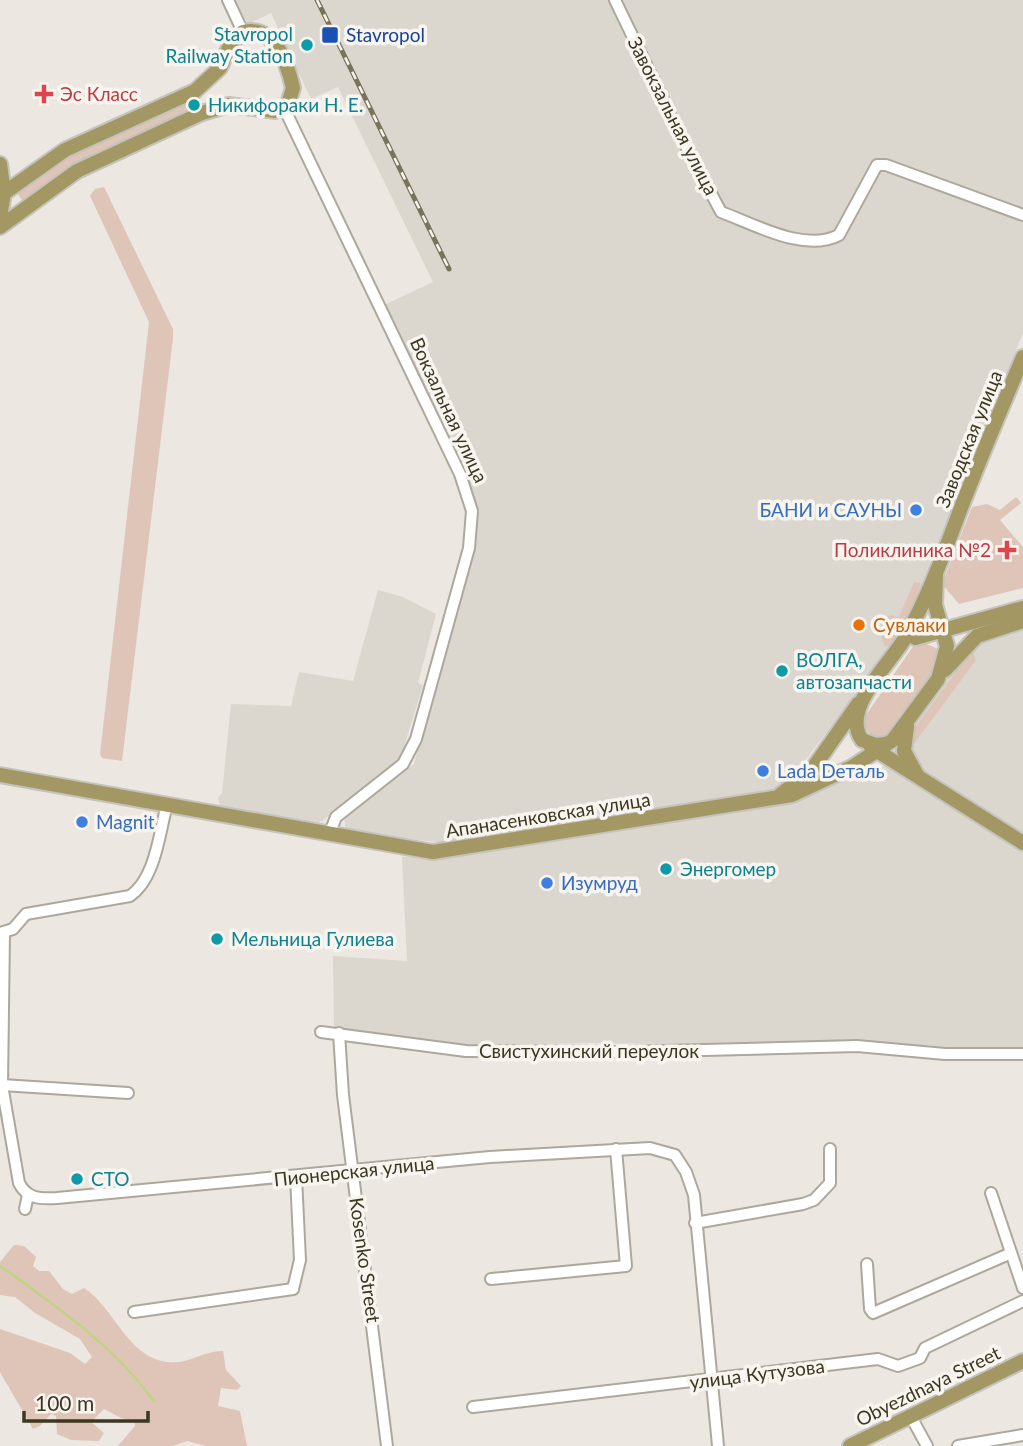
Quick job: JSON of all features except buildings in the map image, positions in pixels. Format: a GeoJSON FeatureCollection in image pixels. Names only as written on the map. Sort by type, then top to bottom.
{"type":"FeatureCollection","features":[{"type":"Feature","properties":{"kind":"main road"},"geometry":{"type":"LineString","coordinates":[[0,228],[77,172],[202,114],[229,105],[254,106],[268,112],[284,107],[292,97],[293,88],[273,40],[260,31],[243,32],[232,43],[220,68],[195,91],[65,150],[2,194]]}},
{"type":"Feature","properties":{"kind":"main road"},"geometry":{"type":"LineString","coordinates":[[0,164],[0,217]]}},
{"type":"Feature","properties":{"kind":"main road","name":"Заводская улица"},"geometry":{"type":"LineString","coordinates":[[936,575],[1023,357]]}},
{"type":"Feature","properties":{"kind":"main road"},"geometry":{"type":"LineString","coordinates":[[936,575],[935,605],[944,628],[947,646],[938,679]]}},
{"type":"Feature","properties":{"kind":"main road"},"geometry":{"type":"LineString","coordinates":[[770,798],[794,786],[811,771],[891,658],[936,575]]}},
{"type":"Feature","properties":{"kind":"main road"},"geometry":{"type":"LineString","coordinates":[[935,605],[946,619],[963,623]]}},
{"type":"Feature","properties":{"kind":"main road"},"geometry":{"type":"LineString","coordinates":[[891,658],[915,638],[1023,608]]}},
{"type":"Feature","properties":{"kind":"main road"},"geometry":{"type":"LineString","coordinates":[[938,679],[977,636],[1023,621]]}},
{"type":"Feature","properties":{"kind":"main road"},"geometry":{"type":"LineString","coordinates":[[915,638],[925,636],[937,641],[945,660]]}},
{"type":"Feature","properties":{"kind":"main road","name":"Апанасенковская улица"},"geometry":{"type":"LineString","coordinates":[[0,775],[433,852],[805,791],[852,767],[881,748],[908,722],[938,679]]}},
{"type":"Feature","properties":{"kind":"main road"},"geometry":{"type":"LineString","coordinates":[[863,697],[856,726],[862,740],[881,748],[900,766],[1023,843]]}},
{"type":"Feature","properties":{"kind":"main road"},"geometry":{"type":"LineString","coordinates":[[908,722],[904,751],[920,779]]}},
{"type":"Feature","properties":{"kind":"main road"},"geometry":{"type":"LineString","coordinates":[[852,767],[872,762],[900,766]]}},
{"type":"Feature","properties":{"kind":"main road","name":"Obyezdnaya Street"},"geometry":{"type":"LineString","coordinates":[[850,1446],[1023,1361]]}},
{"type":"Feature","properties":{"kind":"street"},"geometry":{"type":"LineString","coordinates":[[228,0],[243,32]]}},
{"type":"Feature","properties":{"kind":"street","name":"Завокзальная улица"},"geometry":{"type":"LineString","coordinates":[[615,0],[683,141],[722,212],[783,235],[816,242],[829,240],[839,235],[877,165],[886,165],[1023,215]]}},
{"type":"Feature","properties":{"kind":"street","name":"Вокзальная улица"},"geometry":{"type":"LineString","coordinates":[[284,107],[460,474],[472,511],[469,548],[416,739],[403,764],[336,817],[329,835]]}},
{"type":"Feature","properties":{"kind":"street"},"geometry":{"type":"LineString","coordinates":[[25,1209],[30,1196],[19,1183],[2,1085],[2,933],[13,929],[26,914],[130,896],[150,868],[167,805]]}},
{"type":"Feature","properties":{"kind":"street","name":"Свистухинский переулок"},"geometry":{"type":"LineString","coordinates":[[321,1032],[339,1032],[412,1046],[466,1051],[625,1052],[857,1046],[945,1054],[1023,1054]]}},
{"type":"Feature","properties":{"kind":"street","name":"Kosenko Street"},"geometry":{"type":"LineString","coordinates":[[339,1032],[352,1171],[375,1331],[387,1446]]}},
{"type":"Feature","properties":{"kind":"street"},"geometry":{"type":"LineString","coordinates":[[2,1085],[128,1093]]}},
{"type":"Feature","properties":{"kind":"street","name":"Пионерская улица"},"geometry":{"type":"LineString","coordinates":[[30,1196],[57,1198],[490,1157],[650,1148],[675,1155],[686,1172],[694,1195],[695,1223]]}},
{"type":"Feature","properties":{"kind":"street"},"geometry":{"type":"LineString","coordinates":[[491,1279],[626,1266],[616,1149]]}},
{"type":"Feature","properties":{"kind":"street"},"geometry":{"type":"LineString","coordinates":[[718,1446],[695,1223],[814,1200],[830,1183],[830,1149]]}},
{"type":"Feature","properties":{"kind":"street"},"geometry":{"type":"LineString","coordinates":[[134,1312],[293,1289],[300,1260],[296,1177]]}},
{"type":"Feature","properties":{"kind":"street"},"geometry":{"type":"LineString","coordinates":[[991,1194],[1009,1254],[1023,1288]]}},
{"type":"Feature","properties":{"kind":"street"},"geometry":{"type":"LineString","coordinates":[[867,1264],[870,1309],[873,1313],[1009,1254]]}},
{"type":"Feature","properties":{"kind":"street","name":"улица Кутузова"},"geometry":{"type":"LineString","coordinates":[[473,1407],[712,1380],[748,1372],[878,1359],[898,1366],[920,1358],[925,1348],[1023,1301]]}},
{"type":"Feature","properties":{"kind":"street"},"geometry":{"type":"LineString","coordinates":[[910,1415],[927,1446]]}},
{"type":"Feature","properties":{"kind":"street"},"geometry":{"type":"LineString","coordinates":[[958,1446],[1023,1435]]}},
{"type":"Feature","properties":{"kind":"shaded area"},"geometry":{"type":"Polygon","coordinates":[[[235,0],[1023,0],[1023,333],[900,637],[790,780],[774,791],[464,845],[346,832],[344,817],[414,764],[477,519],[474,497],[382,306],[433,282],[338,87],[311,99],[271,13],[248,24],[235,0]]]}},
{"type":"Feature","properties":{"kind":"shaded area"},"geometry":{"type":"Polygon","coordinates":[[[188,99],[195,113],[24,203],[15,190],[52,162],[188,99]]]}},
{"type":"Feature","properties":{"kind":"shaded area"},"geometry":{"type":"Polygon","coordinates":[[[104,187],[173,329],[122,761],[102,758],[100,754],[149,322],[90,196],[95,189],[104,187]]]}},
{"type":"Feature","properties":{"kind":"shaded area"},"geometry":{"type":"Polygon","coordinates":[[[1016,497],[1021,503],[1000,520],[1023,547],[1023,588],[959,604],[942,584],[972,507],[987,504],[1000,510],[1016,497]]]}},
{"type":"Feature","properties":{"kind":"shaded area"},"geometry":{"type":"Polygon","coordinates":[[[914,582],[921,583],[904,629],[891,646],[885,646],[881,633],[882,625],[890,615],[899,617],[914,582]]]}},
{"type":"Feature","properties":{"kind":"shaded area"},"geometry":{"type":"Polygon","coordinates":[[[378,590],[403,597],[436,614],[418,683],[423,685],[399,763],[322,821],[310,826],[220,808],[218,798],[222,793],[231,704],[291,706],[299,672],[353,681],[378,590]]]}},
{"type":"Feature","properties":{"kind":"shaded area"},"geometry":{"type":"Polygon","coordinates":[[[1023,625],[1023,837],[923,775],[908,750],[913,722],[973,644],[1023,625]]]}},
{"type":"Feature","properties":{"kind":"shaded area"},"geometry":{"type":"Polygon","coordinates":[[[922,642],[938,649],[937,666],[891,732],[881,738],[873,737],[864,727],[866,715],[912,648],[922,642]]]}},
{"type":"Feature","properties":{"kind":"shaded area"},"geometry":{"type":"Polygon","coordinates":[[[972,650],[976,660],[913,745],[916,726],[972,650]]]}},
{"type":"Feature","properties":{"kind":"shaded area"},"geometry":{"type":"Polygon","coordinates":[[[874,765],[896,769],[1023,849],[1023,1047],[942,1048],[841,1041],[729,1045],[590,1043],[458,1046],[442,1041],[334,1028],[333,956],[407,961],[402,857],[464,855],[793,801],[874,765]]]}},
{"type":"Feature","properties":{"kind":"shaded area"},"geometry":{"type":"Polygon","coordinates":[[[14,1245],[24,1246],[36,1257],[33,1266],[39,1271],[49,1271],[63,1289],[72,1294],[84,1288],[95,1296],[131,1341],[153,1358],[175,1362],[223,1351],[226,1370],[241,1386],[237,1390],[221,1388],[218,1406],[240,1411],[247,1446],[206,1446],[187,1441],[173,1446],[118,1446],[135,1426],[134,1421],[104,1409],[91,1422],[104,1433],[99,1441],[71,1440],[57,1434],[56,1416],[51,1414],[40,1426],[33,1429],[0,1372],[0,1329],[70,1353],[85,1364],[92,1357],[80,1339],[35,1313],[15,1297],[0,1295],[0,1262],[14,1245]]]}},
{"type":"Feature","properties":{"kind":"waterway"},"geometry":{"type":"LineString","coordinates":[[0,1266],[102,1344],[154,1401]]}},
{"type":"Feature","properties":{"kind":"railway"},"geometry":{"type":"LineString","coordinates":[[317,0],[449,269]]}},
{"type":"Feature","properties":{"kind":"place","name":"Stavropol"},"geometry":{"type":"Point","coordinates":[330,35]}},
{"type":"Feature","properties":{"kind":"place","name":"Stavropol Railway Station"},"geometry":{"type":"Point","coordinates":[307,45]}},
{"type":"Feature","properties":{"kind":"place","name":"Эс Класс"},"geometry":{"type":"Point","coordinates":[44,94]}},
{"type":"Feature","properties":{"kind":"place","name":"Никифораки Н. Е."},"geometry":{"type":"Point","coordinates":[194,105]}},
{"type":"Feature","properties":{"kind":"place","name":"БАНИ и САУНЫ"},"geometry":{"type":"Point","coordinates":[916,510]}},
{"type":"Feature","properties":{"kind":"place","name":"Поликлиника №2"},"geometry":{"type":"Point","coordinates":[1007,550]}},
{"type":"Feature","properties":{"kind":"place","name":"Сувлаки"},"geometry":{"type":"Point","coordinates":[859,625]}},
{"type":"Feature","properties":{"kind":"place","name":"ВОЛГА, автозапчасти"},"geometry":{"type":"Point","coordinates":[782,671]}},
{"type":"Feature","properties":{"kind":"place","name":"Lada Dеталь"},"geometry":{"type":"Point","coordinates":[763,771]}},
{"type":"Feature","properties":{"kind":"place","name":"Magnit"},"geometry":{"type":"Point","coordinates":[82,822]}},
{"type":"Feature","properties":{"kind":"place","name":"Энергомер"},"geometry":{"type":"Point","coordinates":[666,869]}},
{"type":"Feature","properties":{"kind":"place","name":"Изумруд"},"geometry":{"type":"Point","coordinates":[547,883]}},
{"type":"Feature","properties":{"kind":"place","name":"Мельница Гулиева"},"geometry":{"type":"Point","coordinates":[217,939]}},
{"type":"Feature","properties":{"kind":"place","name":"СТО"},"geometry":{"type":"Point","coordinates":[77,1179]}}]}
